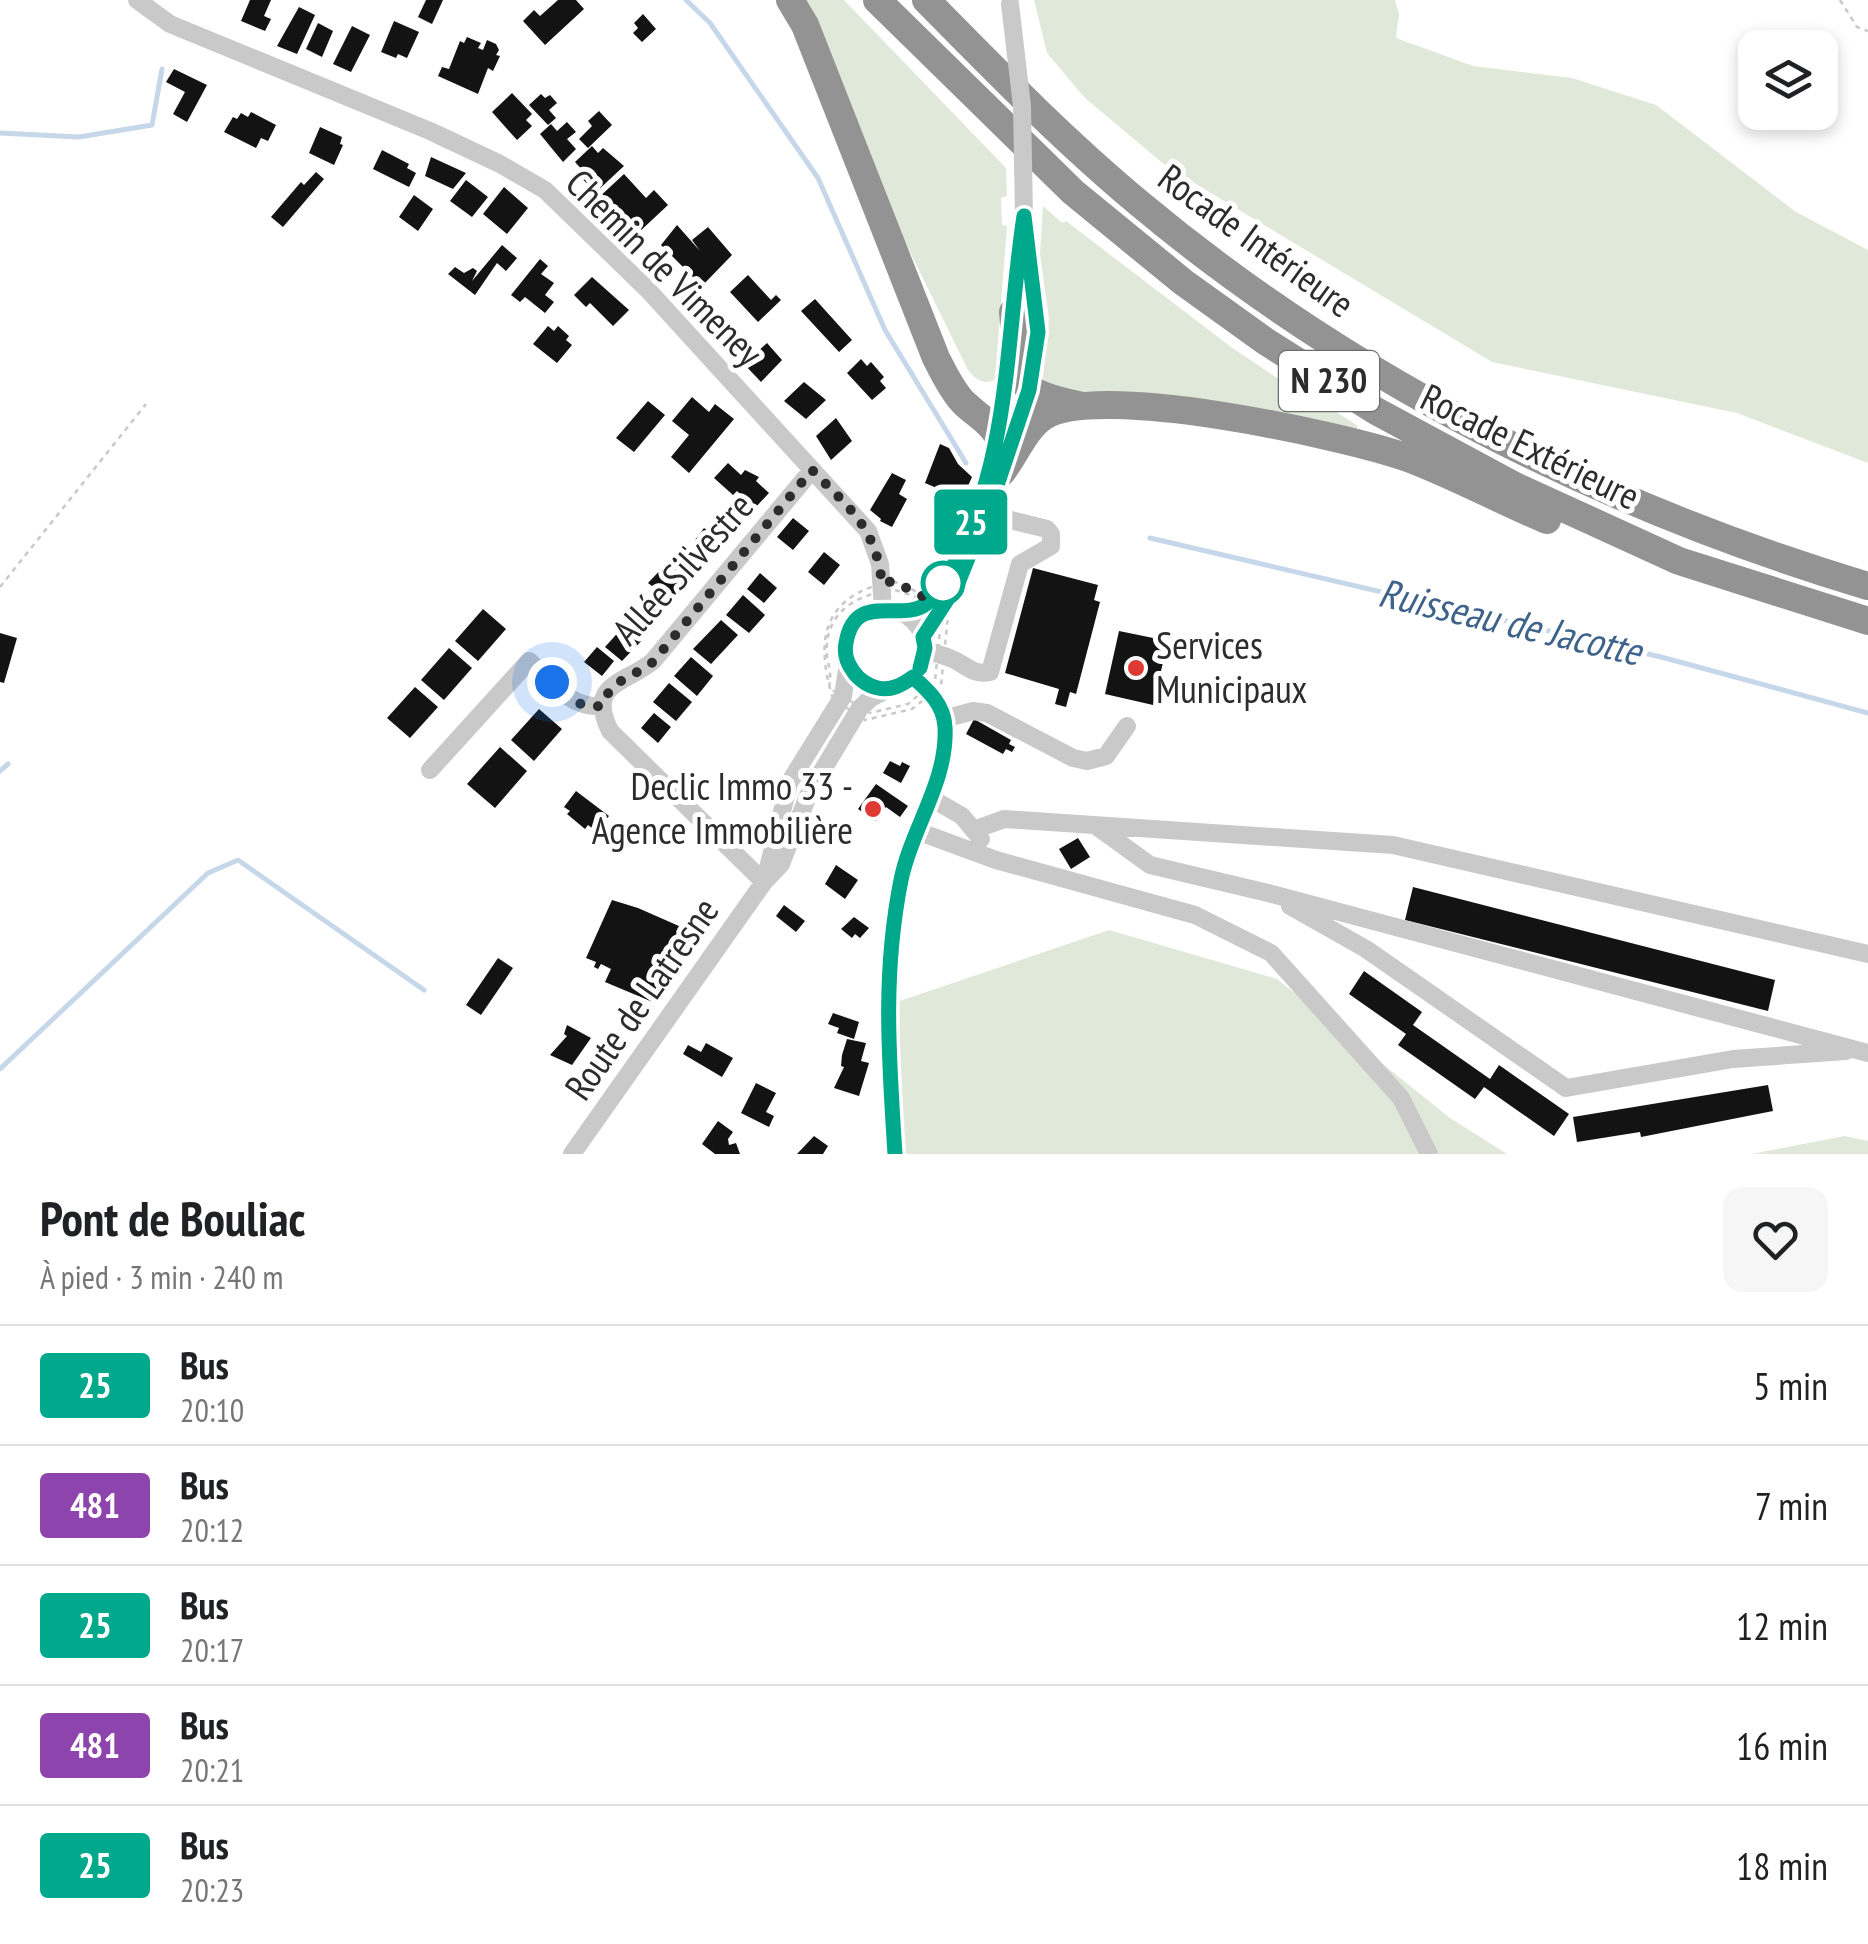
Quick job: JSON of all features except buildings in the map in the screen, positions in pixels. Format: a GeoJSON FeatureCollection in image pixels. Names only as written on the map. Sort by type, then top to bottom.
{"type":"FeatureCollection","features":[{"type":"Feature","properties":{"kind":"highway"},"geometry":{"type":"LineString","coordinates":[[790,0],[805,25],[936,358],[950,386],[993,427],[998,438]]}},
{"type":"Feature","properties":{"kind":"highway","name":"Rocade Extérieure"},"geometry":{"type":"LineString","coordinates":[[877,0],[1073,192],[1184,282],[1265,340],[1424,439],[1515,486],[1679,561],[1868,621]]}},
{"type":"Feature","properties":{"kind":"highway","name":"Rocade Intérieure"},"geometry":{"type":"LineString","coordinates":[[926,0],[1054,129],[1141,205],[1280,310],[1390,381],[1532,456],[1686,525],[1868,586]]}},
{"type":"Feature","properties":{"kind":"highway"},"geometry":{"type":"LineString","coordinates":[[944,0],[953,28]]}},
{"type":"Feature","properties":{"kind":"highway"},"geometry":{"type":"LineString","coordinates":[[1013,312],[1018,374],[1029,390],[1041,396],[1080,405],[1204,415],[1362,444],[1412,460],[1640,559],[1679,561]]}},
{"type":"Feature","properties":{"kind":"highway"},"geometry":{"type":"LineString","coordinates":[[1002,472],[1043,417],[1080,405]]}},
{"type":"Feature","properties":{"kind":"street","name":"Chemin de Vimeney"},"geometry":{"type":"LineString","coordinates":[[137,0],[170,24],[430,131],[544,190],[648,290],[868,531],[892,611]]}},
{"type":"Feature","properties":{"kind":"street"},"geometry":{"type":"LineString","coordinates":[[1009,2],[1022,106],[1024,216],[1038,332],[1029,390],[958,583],[936,605],[860,618],[851,627],[846,639],[848,664],[865,683],[890,688],[913,677],[920,668],[936,605],[986,486],[998,438],[1024,216]]}},
{"type":"Feature","properties":{"kind":"street","name":"Allée Silvestre"},"geometry":{"type":"LineString","coordinates":[[602,706],[606,693],[617,680],[642,671],[653,662],[812,470]]}},
{"type":"Feature","properties":{"kind":"street"},"geometry":{"type":"LineString","coordinates":[[892,611],[917,626],[924,643],[944,656],[975,673],[990,672],[1020,564],[1051,546],[1051,534],[1047,529],[986,514]]}},
{"type":"Feature","properties":{"kind":"street"},"geometry":{"type":"LineString","coordinates":[[430,770],[529,661],[574,703],[588,708],[602,706],[610,731],[764,882]]}},
{"type":"Feature","properties":{"kind":"street","name":"Route de Latresne"},"geometry":{"type":"LineString","coordinates":[[764,882],[790,783],[838,704],[846,686],[848,664]]}},
{"type":"Feature","properties":{"kind":"street"},"geometry":{"type":"LineString","coordinates":[[895,1154],[887,1027],[888,968],[902,878],[944,750],[944,719],[931,694],[913,677]]}},
{"type":"Feature","properties":{"kind":"street","name":"Route de Latresne"},"geometry":{"type":"LineString","coordinates":[[572,1154],[764,882],[781,864],[810,790],[856,715],[871,698],[890,688]]}},
{"type":"Feature","properties":{"kind":"street"},"geometry":{"type":"LineString","coordinates":[[944,719],[972,711],[987,713],[1072,758],[1087,761],[1106,756],[1127,726]]}},
{"type":"Feature","properties":{"kind":"street"},"geometry":{"type":"LineString","coordinates":[[930,798],[962,816],[996,860]]}},
{"type":"Feature","properties":{"kind":"street"},"geometry":{"type":"LineString","coordinates":[[779,816],[798,822]]}},
{"type":"Feature","properties":{"kind":"street"},"geometry":{"type":"LineString","coordinates":[[974,830],[1004,819],[1393,845],[1868,954]]}},
{"type":"Feature","properties":{"kind":"street"},"geometry":{"type":"LineString","coordinates":[[1096,826],[1150,865],[1863,1051]]}},
{"type":"Feature","properties":{"kind":"street"},"geometry":{"type":"LineString","coordinates":[[917,831],[996,860],[1195,916],[1271,953],[1402,1098],[1429,1154]]}},
{"type":"Feature","properties":{"kind":"street"},"geometry":{"type":"LineString","coordinates":[[1268,893],[1366,949],[1566,1088],[1733,1059],[1863,1051]]}},
{"type":"Feature","properties":{"kind":"path"},"geometry":{"type":"LineString","coordinates":[[1840,0],[1857,27],[1868,31]]}},
{"type":"Feature","properties":{"kind":"path"},"geometry":{"type":"LineString","coordinates":[[0,587],[146,404]]}},
{"type":"Feature","properties":{"kind":"path"},"geometry":{"type":"LineString","coordinates":[[893,581],[936,605],[949,618],[941,686],[912,708],[865,720],[833,699],[823,657],[828,622],[838,608],[866,586],[882,584],[893,581]]}},
{"type":"Feature","properties":{"kind":"green space"},"geometry":{"type":"Polygon","coordinates":[[[802,0],[844,0],[1006,168],[1007,196],[1001,198],[1002,225],[1007,226],[995,380],[980,381],[968,370],[886,203],[802,0]]]}},
{"type":"Feature","properties":{"kind":"green space"},"geometry":{"type":"Polygon","coordinates":[[[1034,0],[1395,0],[1399,14],[1396,38],[1473,66],[1572,78],[1656,105],[1796,212],[1868,250],[1868,463],[1737,413],[1492,362],[1166,166],[1084,97],[1047,53],[1034,0]]]}},
{"type":"Feature","properties":{"kind":"green space"},"geometry":{"type":"Polygon","coordinates":[[[1043,206],[1231,347],[1307,398],[1310,395],[1358,426],[1356,431],[1061,394],[1042,386],[1049,319],[1040,254],[1043,206]]]}},
{"type":"Feature","properties":{"kind":"green space"},"geometry":{"type":"Polygon","coordinates":[[[1109,930],[1277,979],[1450,1118],[1507,1154],[902,1154],[894,1003],[1109,930]]]}},
{"type":"Feature","properties":{"kind":"green space"},"geometry":{"type":"Polygon","coordinates":[[[1845,1136],[1868,1141],[1868,1154],[1751,1154],[1845,1136]]]}},
{"type":"Feature","properties":{"kind":"waterway","name":"Ruisseau de Jacotte"},"geometry":{"type":"LineString","coordinates":[[686,0],[710,23],[818,178],[885,330],[966,463]]}},
{"type":"Feature","properties":{"kind":"waterway"},"geometry":{"type":"LineString","coordinates":[[0,133],[79,137],[152,125],[162,69]]}},
{"type":"Feature","properties":{"kind":"waterway","name":"Ruisseau de Jacotte"},"geometry":{"type":"LineString","coordinates":[[1150,538],[1661,657],[1868,713]]}},
{"type":"Feature","properties":{"kind":"waterway"},"geometry":{"type":"LineString","coordinates":[[0,771],[8,764]]}},
{"type":"Feature","properties":{"kind":"waterway"},"geometry":{"type":"LineString","coordinates":[[0,1069],[208,873],[238,860],[424,990]]}},
{"type":"Feature","properties":{"kind":"bus line","name":"25"},"geometry":{"type":"LineString","coordinates":[[895,1154],[886,997],[891,937],[903,871],[942,760],[945,726],[937,702],[913,677],[902,685],[877,688],[855,675],[848,664],[846,639],[851,627],[870,612],[883,609],[901,613],[925,605],[948,576],[958,555],[986,486],[1001,426],[1024,216],[1038,332],[1029,390],[958,583],[923,637],[925,648],[920,668]]}},
{"type":"Feature","properties":{"kind":"place","name":"Services Municipaux"},"geometry":{"type":"Point","coordinates":[1136,668]}},
{"type":"Feature","properties":{"kind":"place","name":"Declic Immo 33 - Agence Immobilière"},"geometry":{"type":"Point","coordinates":[873,809]}},
{"type":"Feature","properties":{"kind":"route"},"geometry":{"type":"LineString","coordinates":[[552,682],[574,703],[588,708],[602,706],[606,693],[617,680],[642,671],[653,662],[812,470],[868,531],[877,551],[882,584],[893,581],[930,600],[943,583]]}}]}
